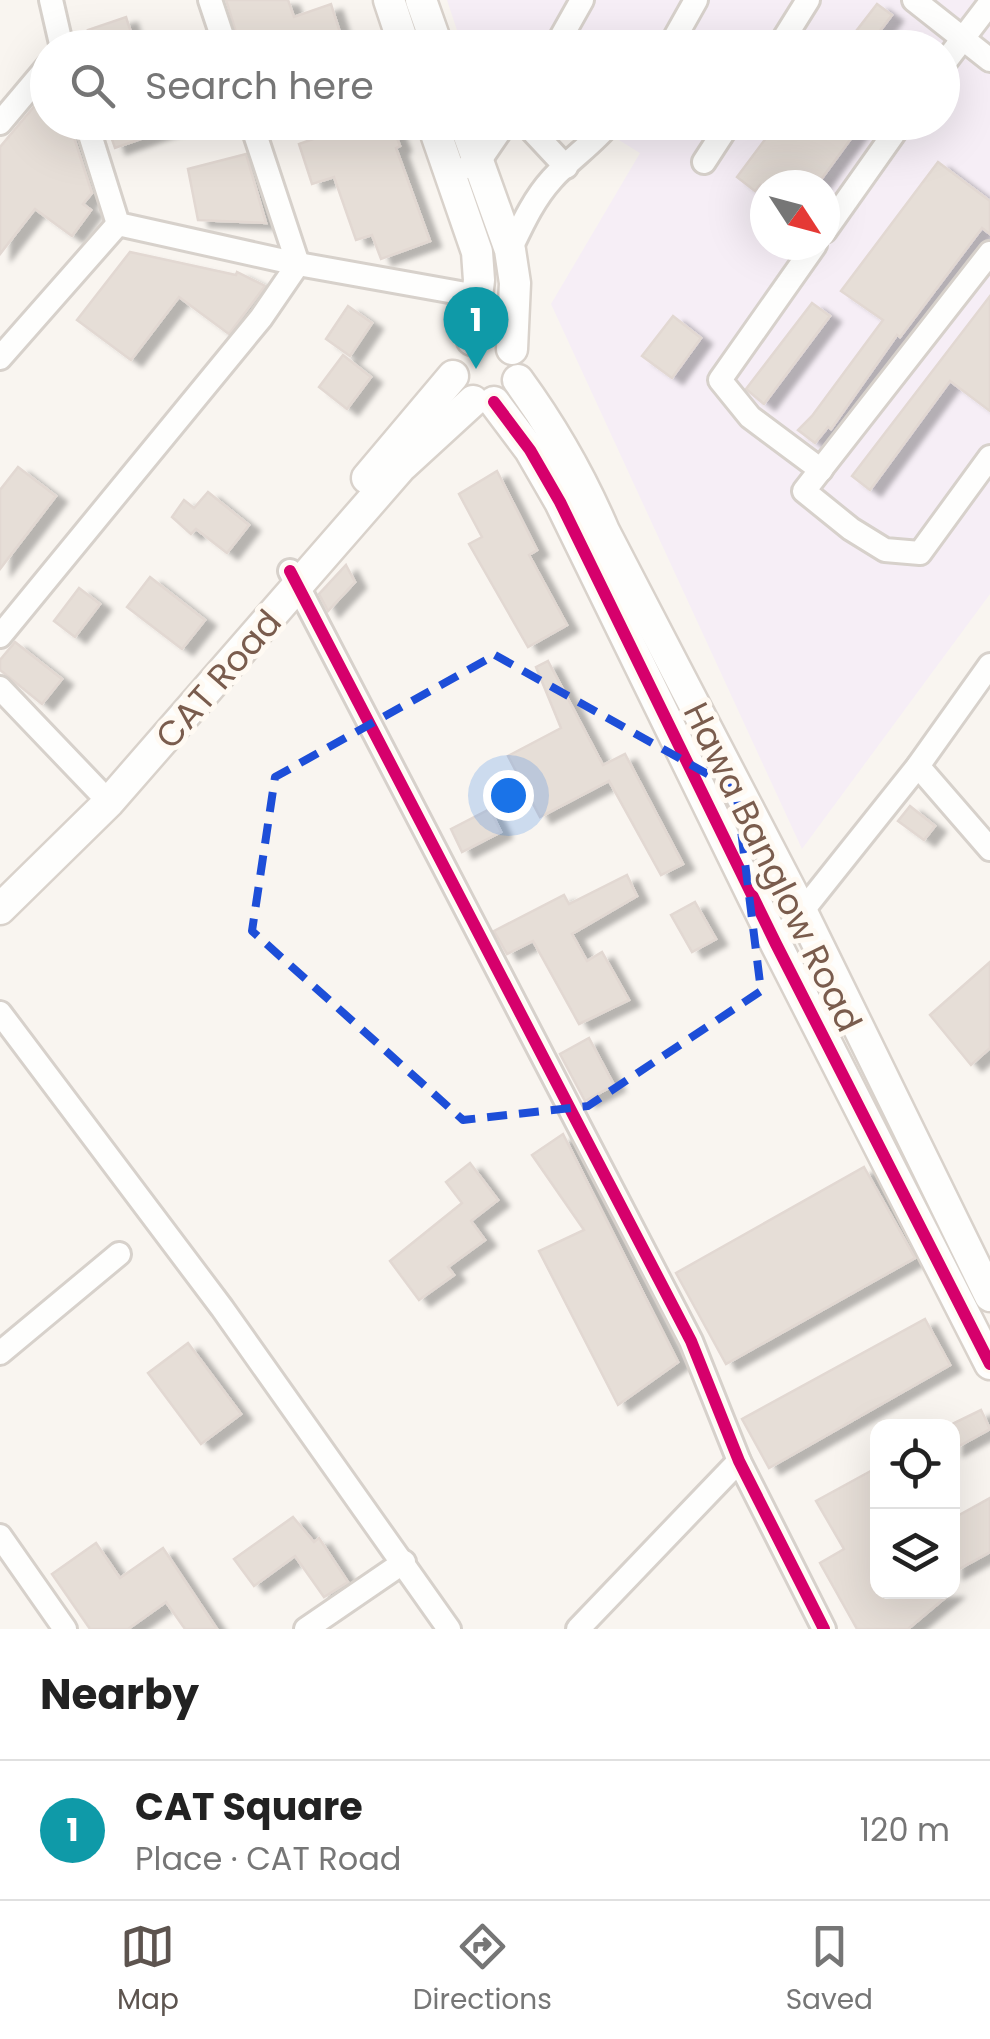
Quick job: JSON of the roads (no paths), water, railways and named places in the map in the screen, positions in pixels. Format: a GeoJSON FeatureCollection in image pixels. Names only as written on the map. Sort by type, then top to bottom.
{"type":"FeatureCollection","features":[{"type":"Feature","properties":{"kind":"street"},"geometry":{"type":"LineString","coordinates":[[51,0],[58,30]]}},
{"type":"Feature","properties":{"kind":"street"},"geometry":{"type":"LineString","coordinates":[[210,0],[220,30]]}},
{"type":"Feature","properties":{"kind":"street"},"geometry":{"type":"LineString","coordinates":[[389,0],[400,30]]}},
{"type":"Feature","properties":{"kind":"street"},"geometry":{"type":"LineString","coordinates":[[421,0],[432,30]]}},
{"type":"Feature","properties":{"kind":"street"},"geometry":{"type":"LineString","coordinates":[[564,30],[582,0]]}},
{"type":"Feature","properties":{"kind":"street"},"geometry":{"type":"LineString","coordinates":[[680,30],[696,0]]}},
{"type":"Feature","properties":{"kind":"street"},"geometry":{"type":"LineString","coordinates":[[789,30],[808,0]]}},
{"type":"Feature","properties":{"kind":"street"},"geometry":{"type":"LineString","coordinates":[[914,0],[952,30]]}},
{"type":"Feature","properties":{"kind":"street"},"geometry":{"type":"LineString","coordinates":[[960,41],[990,2]]}},
{"type":"Feature","properties":{"kind":"street"},"geometry":{"type":"LineString","coordinates":[[962,38],[990,60]]}},
{"type":"Feature","properties":{"kind":"street"},"geometry":{"type":"LineString","coordinates":[[0,123],[30,87]]}},
{"type":"Feature","properties":{"kind":"street"},"geometry":{"type":"LineString","coordinates":[[92,140],[118,224]]}},
{"type":"Feature","properties":{"kind":"street"},"geometry":{"type":"LineString","coordinates":[[257,140],[298,264]]}},
{"type":"Feature","properties":{"kind":"street"},"geometry":{"type":"LineString","coordinates":[[445,140],[510,250],[515,283],[512,349],[517,359],[518,380],[512,390],[484,402],[456,387],[456,355],[472,340],[494,338],[512,349]]}},
{"type":"Feature","properties":{"kind":"street"},"geometry":{"type":"LineString","coordinates":[[464,140],[476,252],[472,340]]}},
{"type":"Feature","properties":{"kind":"street"},"geometry":{"type":"LineString","coordinates":[[464,168],[490,140]]}},
{"type":"Feature","properties":{"kind":"street"},"geometry":{"type":"LineString","coordinates":[[541,140],[566,167]]}},
{"type":"Feature","properties":{"kind":"street"},"geometry":{"type":"LineString","coordinates":[[510,250],[532,205],[552,179],[596,140]]}},
{"type":"Feature","properties":{"kind":"street"},"geometry":{"type":"LineString","coordinates":[[704,162],[718,140]]}},
{"type":"Feature","properties":{"kind":"street"},"geometry":{"type":"LineString","coordinates":[[840,210],[889,140]]}},
{"type":"Feature","properties":{"kind":"street"},"geometry":{"type":"LineString","coordinates":[[118,224],[298,264],[477,296]]}},
{"type":"Feature","properties":{"kind":"street"},"geometry":{"type":"LineString","coordinates":[[0,358],[118,224]]}},
{"type":"Feature","properties":{"kind":"street"},"geometry":{"type":"LineString","coordinates":[[990,253],[804,492],[851,530],[884,550],[920,553],[990,457]]}},
{"type":"Feature","properties":{"kind":"street"},"geometry":{"type":"LineString","coordinates":[[804,260],[720,380],[750,416],[821,470]]}},
{"type":"Feature","properties":{"kind":"street"},"geometry":{"type":"LineString","coordinates":[[0,636],[261,318],[298,264]]}},
{"type":"Feature","properties":{"kind":"street","name":"CAT Road"},"geometry":{"type":"LineString","coordinates":[[294,579],[453,376]]}},
{"type":"Feature","properties":{"kind":"street","name":"Hawa Banglow Road"},"geometry":{"type":"LineString","coordinates":[[518,380],[551,425],[587,490],[592,537],[776,944],[990,1364]]}},
{"type":"Feature","properties":{"kind":"street","name":"CAT Road"},"geometry":{"type":"LineString","coordinates":[[0,909],[294,579],[401,468],[484,402]]}},
{"type":"Feature","properties":{"kind":"street","name":"Hawa Banglow Road"},"geometry":{"type":"LineString","coordinates":[[484,402],[530,450],[592,537],[802,912],[990,1296]]}},
{"type":"Feature","properties":{"kind":"street"},"geometry":{"type":"LineString","coordinates":[[294,579],[691,1341],[739,1461],[824,1629]]}},
{"type":"Feature","properties":{"kind":"street"},"geometry":{"type":"LineString","coordinates":[[776,944],[918,766],[990,665]]}},
{"type":"Feature","properties":{"kind":"street"},"geometry":{"type":"LineString","coordinates":[[0,688],[104,796]]}},
{"type":"Feature","properties":{"kind":"street"},"geometry":{"type":"LineString","coordinates":[[918,766],[990,850]]}},
{"type":"Feature","properties":{"kind":"street","name":"CAT Road"},"geometry":{"type":"LineString","coordinates":[[0,885],[104,796]]}},
{"type":"Feature","properties":{"kind":"street"},"geometry":{"type":"LineString","coordinates":[[0,1013],[222,1308],[449,1629]]}},
{"type":"Feature","properties":{"kind":"street"},"geometry":{"type":"LineString","coordinates":[[0,1353],[119,1254]]}},
{"type":"Feature","properties":{"kind":"street"},"geometry":{"type":"LineString","coordinates":[[578,1629],[739,1461]]}},
{"type":"Feature","properties":{"kind":"street"},"geometry":{"type":"LineString","coordinates":[[0,1536],[65,1629]]}},
{"type":"Feature","properties":{"kind":"street"},"geometry":{"type":"LineString","coordinates":[[306,1629],[404,1562]]}},
{"type":"Feature","properties":{"kind":"place","name":"CAT Square"},"geometry":{"type":"Point","coordinates":[476,369]}}]}
